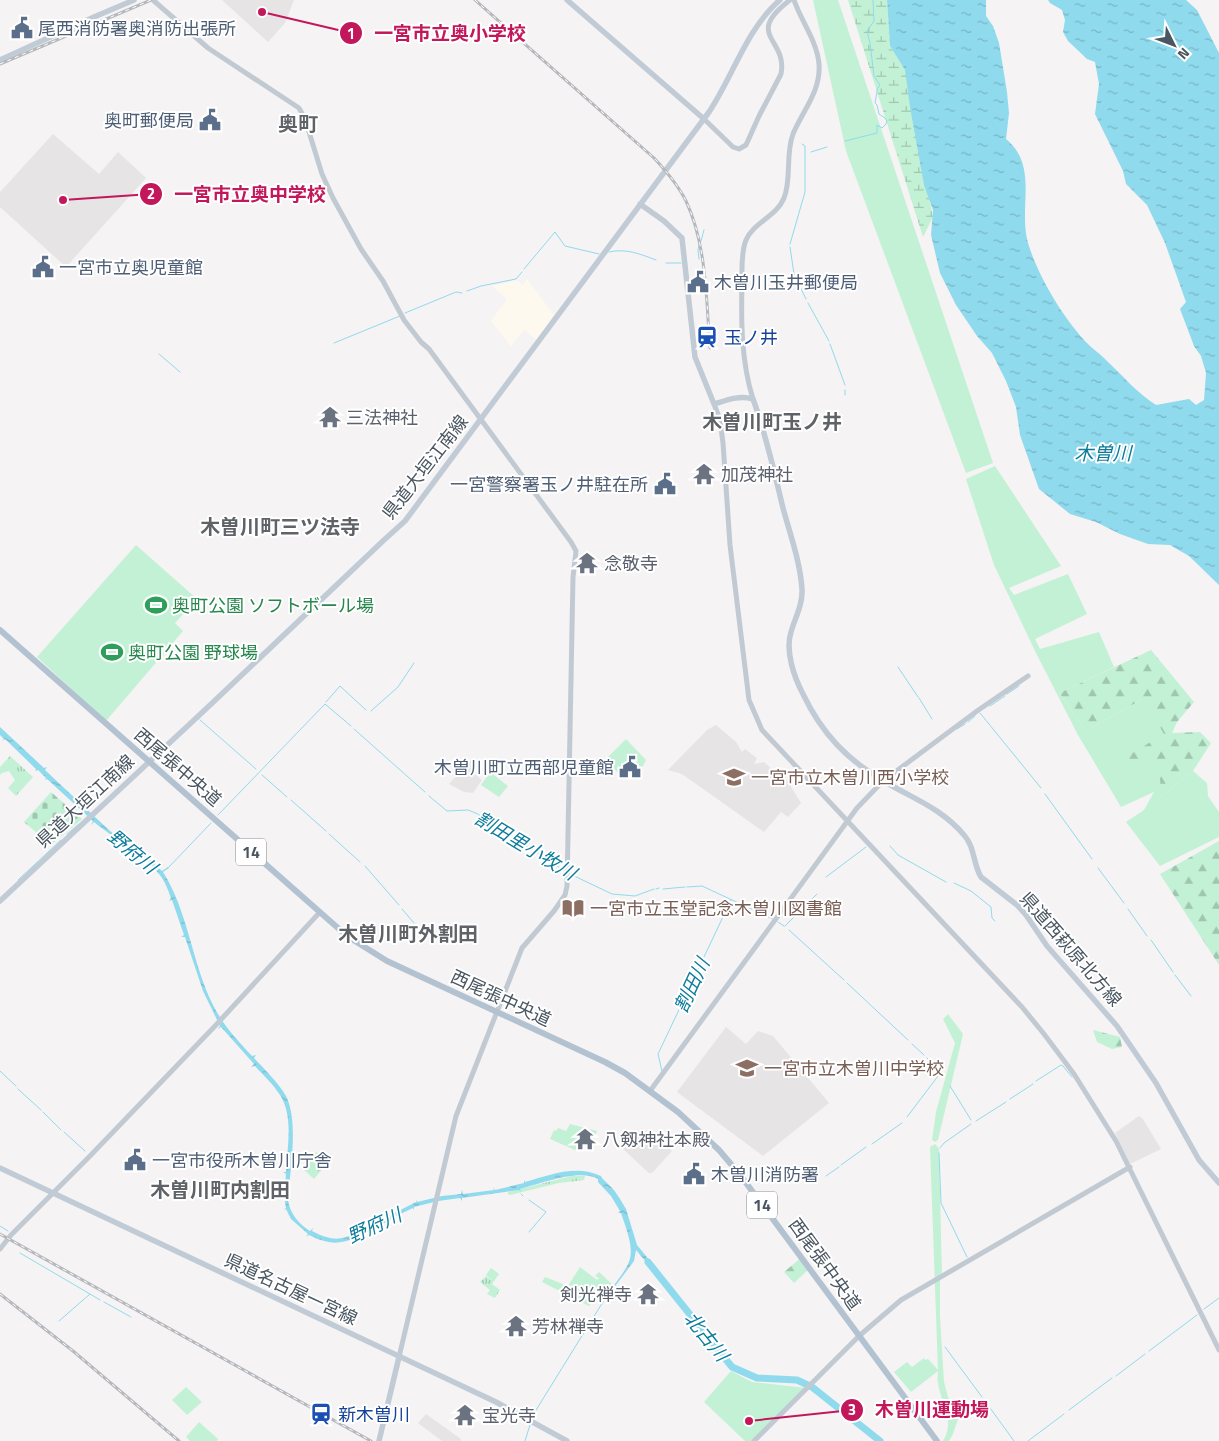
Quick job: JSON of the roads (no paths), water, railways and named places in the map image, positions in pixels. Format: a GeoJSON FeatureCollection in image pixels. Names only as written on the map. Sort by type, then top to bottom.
{"type":"FeatureCollection","features":[{"type":"Feature","properties":{"kind":"main road"},"geometry":{"type":"LineString","coordinates":[[0,60],[94,16],[134,0]]}},
{"type":"Feature","properties":{"kind":"main road"},"geometry":{"type":"LineString","coordinates":[[567,0],[704,119]]}},
{"type":"Feature","properties":{"kind":"main road"},"geometry":{"type":"LineString","coordinates":[[753,399],[740,396],[714,404],[695,357],[682,238],[640,204],[704,119],[760,22],[780,0]]}},
{"type":"Feature","properties":{"kind":"main road","name":"県道大垣江南線"},"geometry":{"type":"LineString","coordinates":[[0,901],[86,822],[308,610],[406,521],[640,204]]}},
{"type":"Feature","properties":{"kind":"main road","name":"県道西萩原北方線"},"geometry":{"type":"LineString","coordinates":[[753,399],[770,449],[801,581],[802,598],[790,634],[789,645],[800,688],[814,716],[827,736],[852,759],[883,781],[937,810],[964,835],[972,847],[981,877],[1017,905],[1047,946],[1112,1020],[1156,1083],[1199,1160],[1219,1183]]}},
{"type":"Feature","properties":{"kind":"main road","name":"西尾張中央道"},"geometry":{"type":"LineString","coordinates":[[0,630],[347,936],[377,956],[416,975],[606,1062],[678,1112],[719,1150],[741,1176],[937,1441]]}},
{"type":"Feature","properties":{"kind":"main road","name":"県道名古屋一宮線"},"geometry":{"type":"LineString","coordinates":[[0,1168],[496,1402],[567,1441]]}},
{"type":"Feature","properties":{"kind":"main road"},"geometry":{"type":"LineString","coordinates":[[379,1441],[399,1357]]}},
{"type":"Feature","properties":{"kind":"street"},"geometry":{"type":"LineString","coordinates":[[153,0],[208,48],[293,103],[303,114],[322,174],[333,198],[364,255],[388,290],[404,320],[421,342],[429,348],[576,551],[573,577],[568,877],[565,895],[522,948],[456,1116],[399,1357]]}},
{"type":"Feature","properties":{"kind":"street"},"geometry":{"type":"LineString","coordinates":[[704,119],[732,147],[739,149],[746,145],[761,111],[781,74],[780,55],[769,35],[768,23],[774,14],[790,0]]}},
{"type":"Feature","properties":{"kind":"street"},"geometry":{"type":"LineString","coordinates":[[753,399],[747,374],[741,322],[742,268],[745,245],[749,236],[776,210],[783,200],[788,178],[787,158],[790,143],[819,79],[818,57],[794,0]]}},
{"type":"Feature","properties":{"kind":"street"},"geometry":{"type":"LineString","coordinates":[[714,404],[720,420],[724,443],[732,567],[750,700],[754,713],[766,735],[1016,1001],[1044,1034],[1087,1092],[1130,1167],[1219,1350]]}},
{"type":"Feature","properties":{"kind":"street"},"geometry":{"type":"LineString","coordinates":[[650,1091],[847,821],[883,781],[977,711],[1028,676]]}},
{"type":"Feature","properties":{"kind":"street"},"geometry":{"type":"LineString","coordinates":[[0,1249],[11,1235],[225,1016],[320,912]]}},
{"type":"Feature","properties":{"kind":"street"},"geometry":{"type":"LineString","coordinates":[[754,1441],[884,1313],[920,1288],[1130,1167]]}},
{"type":"Feature","properties":{"kind":"water","name":"木曽川"},"geometry":{"type":"Polygon","coordinates":[[[887,0],[986,0],[986,16],[993,26],[999,43],[1007,92],[1009,113],[1006,139],[1016,150],[1025,174],[1026,229],[1032,256],[1044,282],[1076,331],[1137,390],[1156,405],[1189,399],[1196,405],[1204,400],[1206,373],[1201,356],[1194,346],[1180,309],[1186,302],[1165,243],[1147,205],[1126,184],[1123,171],[1095,114],[1099,84],[1095,62],[1087,59],[1068,41],[1063,32],[1065,20],[1062,10],[1048,0],[1186,0],[1197,10],[1219,53],[1219,585],[1189,556],[1170,545],[1148,544],[1120,534],[1096,522],[1070,514],[1039,489],[1020,435],[1016,407],[1006,381],[992,353],[977,336],[956,305],[940,273],[931,235],[933,210],[924,185],[905,70],[890,46],[887,0]]]}},
{"type":"Feature","properties":{"kind":"water"},"geometry":{"type":"Polygon","coordinates":[[[0,727],[44,768],[47,767],[45,770],[110,831],[145,855],[162,871],[169,868],[163,872],[178,903],[200,972],[213,1005],[231,1032],[252,1056],[256,1055],[254,1058],[286,1096],[290,1107],[293,1132],[288,1199],[292,1200],[288,1200],[293,1214],[302,1225],[310,1231],[313,1228],[312,1231],[329,1238],[343,1238],[364,1229],[372,1224],[371,1222],[373,1224],[416,1202],[416,1200],[417,1202],[461,1194],[462,1190],[463,1194],[494,1190],[493,1187],[495,1190],[524,1183],[524,1180],[525,1182],[563,1172],[582,1171],[601,1176],[614,1190],[626,1209],[637,1245],[655,1267],[652,1269],[636,1250],[634,1261],[606,1296],[627,1267],[631,1252],[630,1242],[621,1213],[618,1213],[620,1211],[611,1196],[598,1182],[598,1179],[581,1175],[548,1181],[520,1189],[521,1192],[519,1190],[462,1198],[462,1201],[460,1198],[438,1201],[414,1207],[414,1210],[413,1208],[394,1217],[387,1223],[375,1227],[375,1231],[374,1228],[342,1242],[327,1242],[309,1235],[306,1237],[308,1234],[291,1219],[286,1209],[283,1210],[286,1208],[284,1196],[286,1174],[283,1172],[286,1172],[289,1133],[284,1104],[280,1095],[268,1080],[255,1066],[251,1067],[254,1064],[221,1027],[218,1029],[220,1026],[203,991],[185,937],[181,937],[184,935],[172,900],[169,901],[171,898],[163,880],[153,867],[137,853],[94,822],[91,825],[93,821],[47,779],[45,780],[46,778],[38,770],[35,771],[36,769],[5,739],[2,741],[4,739],[0,735],[0,727]]]}},
{"type":"Feature","properties":{"kind":"waterway"},"geometry":{"type":"LineString","coordinates":[[845,141],[877,133],[877,125],[882,128],[887,121],[879,114],[875,103],[877,89],[880,85],[874,76],[867,31],[874,21],[873,0]]}},
{"type":"Feature","properties":{"kind":"waterway"},"geometry":{"type":"LineString","coordinates":[[790,244],[805,192],[805,146],[802,144]]}},
{"type":"Feature","properties":{"kind":"waterway"},"geometry":{"type":"LineString","coordinates":[[811,152],[827,147]]}},
{"type":"Feature","properties":{"kind":"waterway"},"geometry":{"type":"LineString","coordinates":[[701,241],[704,230]]}},
{"type":"Feature","properties":{"kind":"waterway"},"geometry":{"type":"LineString","coordinates":[[524,269],[555,232],[565,246],[599,254]]}},
{"type":"Feature","properties":{"kind":"waterway"},"geometry":{"type":"LineString","coordinates":[[699,245],[699,259]]}},
{"type":"Feature","properties":{"kind":"waterway"},"geometry":{"type":"LineString","coordinates":[[790,247],[794,274],[806,299]]}},
{"type":"Feature","properties":{"kind":"waterway"},"geometry":{"type":"LineString","coordinates":[[609,252],[627,251],[656,260]]}},
{"type":"Feature","properties":{"kind":"waterway"},"geometry":{"type":"LineString","coordinates":[[666,263],[681,263]]}},
{"type":"Feature","properties":{"kind":"waterway"},"geometry":{"type":"LineString","coordinates":[[467,291],[481,286],[516,279],[522,272]]}},
{"type":"Feature","properties":{"kind":"waterway"},"geometry":{"type":"LineString","coordinates":[[405,313],[456,292],[462,293]]}},
{"type":"Feature","properties":{"kind":"waterway"},"geometry":{"type":"LineString","coordinates":[[808,303],[829,341]]}},
{"type":"Feature","properties":{"kind":"waterway"},"geometry":{"type":"LineString","coordinates":[[334,343],[400,316]]}},
{"type":"Feature","properties":{"kind":"waterway"},"geometry":{"type":"LineString","coordinates":[[830,344],[845,385]]}},
{"type":"Feature","properties":{"kind":"waterway"},"geometry":{"type":"LineString","coordinates":[[159,354],[180,372]]}},
{"type":"Feature","properties":{"kind":"waterway"},"geometry":{"type":"LineString","coordinates":[[845,390],[845,395]]}},
{"type":"Feature","properties":{"kind":"waterway"},"geometry":{"type":"LineString","coordinates":[[371,711],[398,687],[414,663]]}},
{"type":"Feature","properties":{"kind":"waterway"},"geometry":{"type":"LineString","coordinates":[[898,667],[918,697]]}},
{"type":"Feature","properties":{"kind":"waterway"},"geometry":{"type":"LineString","coordinates":[[326,702],[340,686],[366,710]]}},
{"type":"Feature","properties":{"kind":"waterway"},"geometry":{"type":"LineString","coordinates":[[1007,694],[1019,686]]}},
{"type":"Feature","properties":{"kind":"waterway"},"geometry":{"type":"LineString","coordinates":[[990,706],[1005,696]]}},
{"type":"Feature","properties":{"kind":"waterway"},"geometry":{"type":"LineString","coordinates":[[919,698],[932,719]]}},
{"type":"Feature","properties":{"kind":"waterway","name":"割田里小牧川"},"geometry":{"type":"LineString","coordinates":[[218,815],[325,704],[351,726]]}},
{"type":"Feature","properties":{"kind":"waterway"},"geometry":{"type":"LineString","coordinates":[[980,713],[1041,788]]}},
{"type":"Feature","properties":{"kind":"waterway"},"geometry":{"type":"LineString","coordinates":[[968,722],[975,716]]}},
{"type":"Feature","properties":{"kind":"waterway"},"geometry":{"type":"LineString","coordinates":[[200,720],[256,769]]}},
{"type":"Feature","properties":{"kind":"waterway"},"geometry":{"type":"LineString","coordinates":[[957,729],[965,724]]}},
{"type":"Feature","properties":{"kind":"waterway","name":"割田里小牧川"},"geometry":{"type":"LineString","coordinates":[[354,729],[425,792]]}},
{"type":"Feature","properties":{"kind":"waterway"},"geometry":{"type":"LineString","coordinates":[[262,775],[287,797]]}},
{"type":"Feature","properties":{"kind":"waterway"},"geometry":{"type":"LineString","coordinates":[[1045,794],[1092,859]]}},
{"type":"Feature","properties":{"kind":"waterway","name":"割田里小牧川"},"geometry":{"type":"LineString","coordinates":[[429,796],[447,811],[468,810],[478,814],[515,843],[520,842],[565,871]]}},
{"type":"Feature","properties":{"kind":"waterway"},"geometry":{"type":"LineString","coordinates":[[291,800],[326,831]]}},
{"type":"Feature","properties":{"kind":"waterway","name":"割田里小牧川"},"geometry":{"type":"LineString","coordinates":[[168,868],[211,823]]}},
{"type":"Feature","properties":{"kind":"waterway"},"geometry":{"type":"LineString","coordinates":[[67,834],[79,824]]}},
{"type":"Feature","properties":{"kind":"waterway"},"geometry":{"type":"LineString","coordinates":[[329,834],[360,862]]}},
{"type":"Feature","properties":{"kind":"waterway"},"geometry":{"type":"LineString","coordinates":[[18,880],[61,840]]}},
{"type":"Feature","properties":{"kind":"waterway"},"geometry":{"type":"LineString","coordinates":[[890,846],[898,855],[946,882]]}},
{"type":"Feature","properties":{"kind":"waterway"},"geometry":{"type":"LineString","coordinates":[[826,877],[866,847]]}},
{"type":"Feature","properties":{"kind":"waterway"},"geometry":{"type":"LineString","coordinates":[[365,866],[399,905]]}},
{"type":"Feature","properties":{"kind":"waterway"},"geometry":{"type":"LineString","coordinates":[[1098,868],[1124,903]]}},
{"type":"Feature","properties":{"kind":"waterway","name":"割田里小牧川"},"geometry":{"type":"LineString","coordinates":[[568,873],[612,894],[635,896],[654,889]]}},
{"type":"Feature","properties":{"kind":"waterway"},"geometry":{"type":"LineString","coordinates":[[954,883],[971,891],[991,907],[992,918],[995,921]]}},
{"type":"Feature","properties":{"kind":"waterway","name":"割田川"},"geometry":{"type":"LineString","coordinates":[[687,887],[702,886],[773,919]]}},
{"type":"Feature","properties":{"kind":"waterway","name":"割田里小牧川"},"geometry":{"type":"LineString","coordinates":[[663,889],[685,887]]}},
{"type":"Feature","properties":{"kind":"waterway"},"geometry":{"type":"LineString","coordinates":[[785,926],[817,894]]}},
{"type":"Feature","properties":{"kind":"waterway","name":"割田川"},"geometry":{"type":"LineString","coordinates":[[662,1071],[658,1054],[731,900]]}},
{"type":"Feature","properties":{"kind":"waterway"},"geometry":{"type":"LineString","coordinates":[[402,909],[414,923]]}},
{"type":"Feature","properties":{"kind":"waterway"},"geometry":{"type":"LineString","coordinates":[[1128,909],[1147,936]]}},
{"type":"Feature","properties":{"kind":"waterway","name":"割田里小牧川"},"geometry":{"type":"LineString","coordinates":[[778,922],[784,926]]}},
{"type":"Feature","properties":{"kind":"waterway"},"geometry":{"type":"LineString","coordinates":[[417,926],[423,932]]}},
{"type":"Feature","properties":{"kind":"waterway","name":"割田里小牧川"},"geometry":{"type":"LineString","coordinates":[[789,930],[844,980]]}},
{"type":"Feature","properties":{"kind":"waterway"},"geometry":{"type":"LineString","coordinates":[[1151,940],[1173,972]]}},
{"type":"Feature","properties":{"kind":"waterway"},"geometry":{"type":"LineString","coordinates":[[1175,975],[1191,996]]}},
{"type":"Feature","properties":{"kind":"waterway","name":"割田里小牧川"},"geometry":{"type":"LineString","coordinates":[[847,983],[908,1040]]}},
{"type":"Feature","properties":{"kind":"waterway","name":"割田里小牧川"},"geometry":{"type":"LineString","coordinates":[[912,1044],[924,1055]]}},
{"type":"Feature","properties":{"kind":"waterway","name":"割田里小牧川"},"geometry":{"type":"LineString","coordinates":[[927,1058],[940,1070]]}},
{"type":"Feature","properties":{"kind":"waterway"},"geometry":{"type":"LineString","coordinates":[[1036,1081],[1061,1065],[1072,1077]]}},
{"type":"Feature","properties":{"kind":"waterway"},"geometry":{"type":"LineString","coordinates":[[0,1071],[16,1086]]}},
{"type":"Feature","properties":{"kind":"waterway"},"geometry":{"type":"LineString","coordinates":[[907,1117],[938,1076]]}},
{"type":"Feature","properties":{"kind":"waterway"},"geometry":{"type":"LineString","coordinates":[[1010,1099],[1033,1084]]}},
{"type":"Feature","properties":{"kind":"waterway"},"geometry":{"type":"LineString","coordinates":[[950,1086],[971,1120]]}},
{"type":"Feature","properties":{"kind":"waterway"},"geometry":{"type":"LineString","coordinates":[[18,1089],[41,1110]]}},
{"type":"Feature","properties":{"kind":"waterway"},"geometry":{"type":"LineString","coordinates":[[976,1121],[1006,1102]]}},
{"type":"Feature","properties":{"kind":"waterway"},"geometry":{"type":"LineString","coordinates":[[43,1112],[61,1130]]}},
{"type":"Feature","properties":{"kind":"waterway"},"geometry":{"type":"LineString","coordinates":[[872,1144],[902,1123]]}},
{"type":"Feature","properties":{"kind":"waterway"},"geometry":{"type":"LineString","coordinates":[[940,1148],[944,1143],[971,1124]]}},
{"type":"Feature","properties":{"kind":"waterway"},"geometry":{"type":"LineString","coordinates":[[64,1132],[85,1151]]}},
{"type":"Feature","properties":{"kind":"waterway"},"geometry":{"type":"LineString","coordinates":[[841,1165],[866,1147]]}},
{"type":"Feature","properties":{"kind":"waterway"},"geometry":{"type":"LineString","coordinates":[[939,1153],[941,1203],[967,1257]]}},
{"type":"Feature","properties":{"kind":"waterway"},"geometry":{"type":"LineString","coordinates":[[826,1176],[839,1167]]}},
{"type":"Feature","properties":{"kind":"waterway"},"geometry":{"type":"LineString","coordinates":[[529,1200],[546,1212],[529,1232]]}},
{"type":"Feature","properties":{"kind":"waterway"},"geometry":{"type":"LineString","coordinates":[[0,1226],[8,1231]]}},
{"type":"Feature","properties":{"kind":"waterway"},"geometry":{"type":"LineString","coordinates":[[20,1253],[90,1294],[59,1321]]}},
{"type":"Feature","properties":{"kind":"waterway","name":"北古川"},"geometry":{"type":"LineString","coordinates":[[648,1262],[732,1367],[757,1378],[797,1380],[812,1387],[880,1441]]}},
{"type":"Feature","properties":{"kind":"waterway"},"geometry":{"type":"LineString","coordinates":[[90,1294],[100,1300]]}},
{"type":"Feature","properties":{"kind":"waterway","name":"野府川"},"geometry":{"type":"LineString","coordinates":[[533,1415],[606,1297]]}},
{"type":"Feature","properties":{"kind":"waterway"},"geometry":{"type":"LineString","coordinates":[[1204,1309],[1219,1298]]}},
{"type":"Feature","properties":{"kind":"waterway"},"geometry":{"type":"LineString","coordinates":[[104,1302],[131,1317]]}},
{"type":"Feature","properties":{"kind":"waterway"},"geometry":{"type":"LineString","coordinates":[[1149,1351],[1197,1315]]}},
{"type":"Feature","properties":{"kind":"waterway"},"geometry":{"type":"LineString","coordinates":[[945,1347],[982,1397]]}},
{"type":"Feature","properties":{"kind":"waterway"},"geometry":{"type":"LineString","coordinates":[[1116,1376],[1145,1354]]}},
{"type":"Feature","properties":{"kind":"waterway"},"geometry":{"type":"LineString","coordinates":[[1069,1410],[1112,1378]]}},
{"type":"Feature","properties":{"kind":"waterway"},"geometry":{"type":"LineString","coordinates":[[960,1418],[985,1401],[1014,1441]]}},
{"type":"Feature","properties":{"kind":"waterway"},"geometry":{"type":"LineString","coordinates":[[1028,1441],[1064,1414]]}},
{"type":"Feature","properties":{"kind":"waterway","name":"野府川"},"geometry":{"type":"LineString","coordinates":[[525,1441],[530,1425]]}},
{"type":"Feature","properties":{"kind":"railway"},"geometry":{"type":"LineString","coordinates":[[0,64],[151,0]]}},
{"type":"Feature","properties":{"kind":"railway"},"geometry":{"type":"LineString","coordinates":[[475,0],[654,158],[676,184],[693,218],[702,254],[710,348]]}},
{"type":"Feature","properties":{"kind":"railway"},"geometry":{"type":"LineString","coordinates":[[0,1234],[371,1441]]}},
{"type":"Feature","properties":{"kind":"railway"},"geometry":{"type":"LineString","coordinates":[[0,1294],[73,1351],[179,1441]]}},
{"type":"Feature","properties":{"kind":"place","name":"一宮市立奥小学校"},"geometry":{"type":"Point","coordinates":[262,12]}},
{"type":"Feature","properties":{"kind":"place","name":"尾西消防署奥消防出張所"},"geometry":{"type":"Point","coordinates":[22,28]}},
{"type":"Feature","properties":{"kind":"place","name":"奥町郵便局"},"geometry":{"type":"Point","coordinates":[210,120]}},
{"type":"Feature","properties":{"kind":"place","name":"一宮市立奥中学校"},"geometry":{"type":"Point","coordinates":[63,200]}},
{"type":"Feature","properties":{"kind":"place","name":"一宮市立奥児童館"},"geometry":{"type":"Point","coordinates":[43,267]}},
{"type":"Feature","properties":{"kind":"place","name":"木曽川玉井郵便局"},"geometry":{"type":"Point","coordinates":[698,282]}},
{"type":"Feature","properties":{"kind":"place","name":"玉ノ井"},"geometry":{"type":"Point","coordinates":[707,337]}},
{"type":"Feature","properties":{"kind":"place","name":"三法神社"},"geometry":{"type":"Point","coordinates":[330,417]}},
{"type":"Feature","properties":{"kind":"place","name":"加茂神社"},"geometry":{"type":"Point","coordinates":[704,474]}},
{"type":"Feature","properties":{"kind":"place","name":"一宮警察署玉ノ井駐在所"},"geometry":{"type":"Point","coordinates":[665,484]}},
{"type":"Feature","properties":{"kind":"place","name":"念敬寺"},"geometry":{"type":"Point","coordinates":[587,563]}},
{"type":"Feature","properties":{"kind":"place","name":"奥町公園 ソフトボール場"},"geometry":{"type":"Point","coordinates":[156,605]}},
{"type":"Feature","properties":{"kind":"place","name":"奥町公園 野球場"},"geometry":{"type":"Point","coordinates":[112,652]}},
{"type":"Feature","properties":{"kind":"place","name":"木曽川町立西部児童館"},"geometry":{"type":"Point","coordinates":[630,767]}},
{"type":"Feature","properties":{"kind":"place","name":"一宮市立木曽川西小学校"},"geometry":{"type":"Point","coordinates":[734,777]}},
{"type":"Feature","properties":{"kind":"place","name":"一宮市立玉堂記念木曽川図書館"},"geometry":{"type":"Point","coordinates":[573,908]}},
{"type":"Feature","properties":{"kind":"place","name":"一宮市立木曽川中学校"},"geometry":{"type":"Point","coordinates":[747,1068]}},
{"type":"Feature","properties":{"kind":"place","name":"八剱神社本殿"},"geometry":{"type":"Point","coordinates":[585,1139]}},
{"type":"Feature","properties":{"kind":"place","name":"一宮市役所木曽川庁舎"},"geometry":{"type":"Point","coordinates":[135,1160]}},
{"type":"Feature","properties":{"kind":"place","name":"木曽川消防署"},"geometry":{"type":"Point","coordinates":[694,1174]}},
{"type":"Feature","properties":{"kind":"place","name":"剣光禅寺"},"geometry":{"type":"Point","coordinates":[648,1294]}},
{"type":"Feature","properties":{"kind":"place","name":"芳林禅寺"},"geometry":{"type":"Point","coordinates":[516,1326]}},
{"type":"Feature","properties":{"kind":"place","name":"新木曽川"},"geometry":{"type":"Point","coordinates":[321,1414]}},
{"type":"Feature","properties":{"kind":"place","name":"宝光寺"},"geometry":{"type":"Point","coordinates":[465,1415]}},
{"type":"Feature","properties":{"kind":"place","name":"木曽川運動場"},"geometry":{"type":"Point","coordinates":[749,1421]}},
{"type":"Feature","properties":{"kind":"district","name":"奥町"},"geometry":{"type":"Point","coordinates":[298,123]}},
{"type":"Feature","properties":{"kind":"district","name":"木曽川町玉ノ井"},"geometry":{"type":"Point","coordinates":[772,421]}},
{"type":"Feature","properties":{"kind":"district","name":"木曽川町三ツ法寺"},"geometry":{"type":"Point","coordinates":[280,526]}},
{"type":"Feature","properties":{"kind":"district","name":"木曽川町外割田"},"geometry":{"type":"Point","coordinates":[408,933]}},
{"type":"Feature","properties":{"kind":"district","name":"木曽川町内割田"},"geometry":{"type":"Point","coordinates":[220,1189]}}]}
